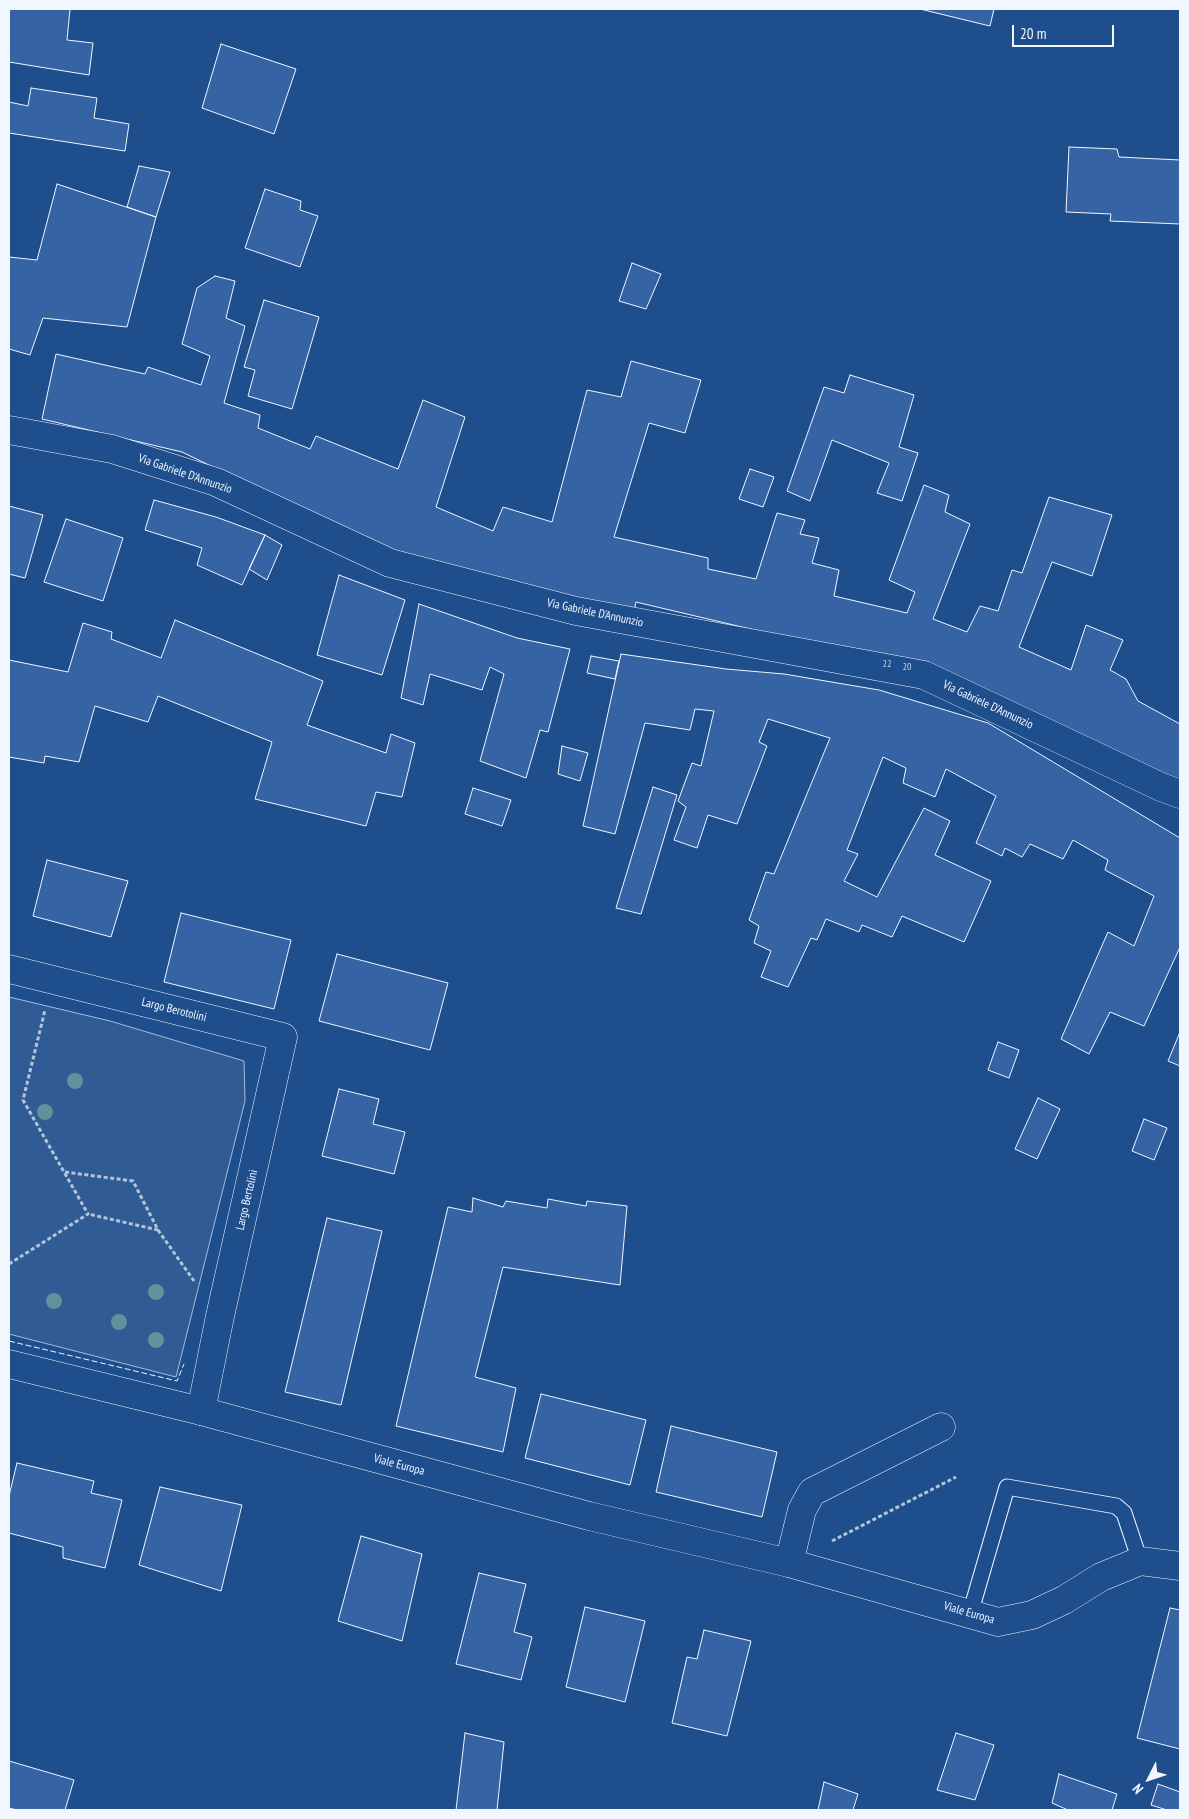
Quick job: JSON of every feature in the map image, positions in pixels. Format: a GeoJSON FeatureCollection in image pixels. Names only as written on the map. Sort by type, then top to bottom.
{"type":"FeatureCollection","features":[{"type":"Feature","properties":{"kind":"street","name":"Via Gabriele D'Annunzio"},"geometry":{"type":"LineString","coordinates":[[9,430],[112,449],[216,482],[400,566],[576,611],[924,675],[1160,787],[1180,794]]}},
{"type":"Feature","properties":{"kind":"street","name":"Largo Berotolini"},"geometry":{"type":"LineString","coordinates":[[9,969],[283,1037],[270,1094]]}},
{"type":"Feature","properties":{"kind":"street","name":"Largo Bertolini"},"geometry":{"type":"LineString","coordinates":[[221,1311],[270,1094]]}},
{"type":"Feature","properties":{"kind":"street"},"geometry":{"type":"LineString","coordinates":[[201,1411],[221,1311]]}},
{"type":"Feature","properties":{"kind":"street","name":"Viale Europa"},"geometry":{"type":"LineString","coordinates":[[9,1364],[201,1411],[589,1516],[789,1563],[998,1622],[1032,1615],[1064,1600],[1101,1577],[1140,1561]]}},
{"type":"Feature","properties":{"kind":"street"},"geometry":{"type":"LineString","coordinates":[[789,1563],[802,1510],[812,1492],[941,1427]]}},
{"type":"Feature","properties":{"kind":"street"},"geometry":{"type":"LineString","coordinates":[[1140,1561],[1180,1566]]}},
{"type":"Feature","properties":{"kind":"lane"},"geometry":{"type":"LineString","coordinates":[[970,1614],[1007,1487],[1116,1506],[1124,1513],[1140,1561]]}},
{"type":"Feature","properties":{"kind":"path"},"geometry":{"type":"LineString","coordinates":[[52,980],[23,1100],[88,1214]]}},
{"type":"Feature","properties":{"kind":"path"},"geometry":{"type":"LineString","coordinates":[[64,1172],[133,1181],[158,1230],[221,1311]]}},
{"type":"Feature","properties":{"kind":"path"},"geometry":{"type":"LineString","coordinates":[[9,1264],[88,1214],[158,1230]]}},
{"type":"Feature","properties":{"kind":"path"},"geometry":{"type":"LineString","coordinates":[[789,1563],[956,1478]]}},
{"type":"Feature","properties":{"kind":"shaded area"},"geometry":{"type":"Polygon","coordinates":[[[9,997],[110,1021],[244,1061],[245,1101],[176,1377],[9,1334],[9,997]]]}},
{"type":"Feature","properties":{"kind":"building"},"geometry":{"type":"Polygon","coordinates":[[[9,9],[70,9],[67,40],[93,43],[89,75],[9,62],[9,9]]]}},
{"type":"Feature","properties":{"kind":"building"},"geometry":{"type":"Polygon","coordinates":[[[920,9],[994,9],[990,26],[920,9]]]}},
{"type":"Feature","properties":{"kind":"building"},"geometry":{"type":"Polygon","coordinates":[[[221,44],[296,69],[274,134],[202,108],[221,44]]]}},
{"type":"Feature","properties":{"kind":"building"},"geometry":{"type":"Polygon","coordinates":[[[31,88],[97,98],[94,118],[129,124],[125,151],[9,133],[9,102],[28,106],[31,88]]]}},
{"type":"Feature","properties":{"kind":"building"},"geometry":{"type":"Polygon","coordinates":[[[1069,147],[1117,149],[1119,157],[1180,160],[1180,224],[1110,221],[1111,214],[1066,212],[1069,147]]]}},
{"type":"Feature","properties":{"kind":"building"},"geometry":{"type":"Polygon","coordinates":[[[139,166],[170,172],[156,217],[127,207],[139,166]]]}},
{"type":"Feature","properties":{"kind":"building"},"geometry":{"type":"Polygon","coordinates":[[[57,184],[156,217],[127,327],[43,318],[30,355],[9,349],[9,257],[37,260],[57,184]]]}},
{"type":"Feature","properties":{"kind":"building"},"geometry":{"type":"Polygon","coordinates":[[[265,189],[301,201],[300,210],[318,216],[300,267],[245,248],[265,189]]]}},
{"type":"Feature","properties":{"kind":"building"},"geometry":{"type":"Polygon","coordinates":[[[632,263],[661,274],[646,309],[619,301],[632,263]]]}},
{"type":"Feature","properties":{"kind":"building"},"geometry":{"type":"Polygon","coordinates":[[[215,276],[235,281],[226,318],[245,326],[224,403],[260,415],[258,428],[310,449],[316,436],[398,469],[423,400],[465,417],[436,507],[493,531],[503,507],[552,522],[587,390],[621,397],[631,361],[701,380],[685,433],[649,423],[614,537],[708,558],[708,569],[756,579],[777,513],[805,520],[800,534],[819,538],[812,563],[839,570],[834,596],[907,613],[915,592],[889,580],[924,485],[949,495],[945,512],[970,524],[933,619],[967,632],[980,606],[998,611],[1012,570],[1022,573],[1049,497],[1112,515],[1092,576],[1052,562],[1019,647],[1071,670],[1086,625],[1123,640],[1110,670],[1126,679],[1138,701],[1180,724],[1180,789],[814,644],[636,602],[633,615],[392,554],[182,452],[42,419],[56,354],[145,374],[148,367],[201,385],[210,356],[182,344],[197,288],[215,276]]]}},
{"type":"Feature","properties":{"kind":"building"},"geometry":{"type":"Polygon","coordinates":[[[264,300],[319,317],[292,409],[248,396],[255,370],[244,367],[264,300]]]}},
{"type":"Feature","properties":{"kind":"building"},"geometry":{"type":"Polygon","coordinates":[[[850,375],[914,395],[899,447],[918,453],[902,501],[877,493],[889,463],[832,440],[810,501],[787,491],[824,387],[844,393],[850,375]]]}},
{"type":"Feature","properties":{"kind":"building"},"geometry":{"type":"Polygon","coordinates":[[[750,469],[774,477],[763,507],[739,499],[750,469]]]}},
{"type":"Feature","properties":{"kind":"building"},"geometry":{"type":"Polygon","coordinates":[[[154,500],[216,517],[265,535],[242,585],[197,565],[202,548],[145,530],[154,500]]]}},
{"type":"Feature","properties":{"kind":"building"},"geometry":{"type":"Polygon","coordinates":[[[9,506],[43,515],[25,578],[9,574],[9,506]]]}},
{"type":"Feature","properties":{"kind":"building"},"geometry":{"type":"Polygon","coordinates":[[[66,519],[123,538],[103,601],[44,582],[66,519]]]}},
{"type":"Feature","properties":{"kind":"building"},"geometry":{"type":"Polygon","coordinates":[[[265,535],[282,545],[267,580],[249,569],[265,535]]]}},
{"type":"Feature","properties":{"kind":"building"},"geometry":{"type":"Polygon","coordinates":[[[339,575],[405,600],[382,675],[317,655],[339,575]]]}},
{"type":"Feature","properties":{"kind":"building"},"geometry":{"type":"Polygon","coordinates":[[[419,604],[517,638],[570,649],[548,732],[540,730],[526,778],[480,761],[504,674],[490,667],[482,690],[430,674],[423,705],[401,698],[419,604]]]}},
{"type":"Feature","properties":{"kind":"building"},"geometry":{"type":"Polygon","coordinates":[[[175,620],[323,681],[307,725],[386,753],[391,734],[415,743],[402,797],[376,792],[366,826],[255,799],[272,742],[158,696],[148,722],[95,706],[79,762],[45,756],[44,763],[9,757],[9,660],[68,672],[83,623],[112,632],[111,639],[161,658],[175,620]]]}},
{"type":"Feature","properties":{"kind":"building"},"geometry":{"type":"Polygon","coordinates":[[[621,654],[726,669],[784,674],[879,690],[988,723],[1180,838],[1180,947],[1144,1026],[1110,1012],[1089,1054],[1061,1039],[1108,932],[1134,946],[1154,896],[1105,870],[1108,860],[1073,840],[1063,859],[1030,844],[1022,857],[1005,848],[1002,856],[976,843],[996,796],[946,769],[935,797],[903,783],[906,768],[883,757],[847,850],[858,854],[844,881],[877,897],[924,808],[950,821],[935,855],[991,881],[964,942],[902,916],[892,937],[862,925],[859,932],[826,919],[817,940],[811,938],[788,987],[761,977],[771,951],[754,943],[759,926],[749,920],[766,872],[774,874],[830,738],[768,719],[759,742],[767,746],[737,824],[708,815],[697,848],[674,840],[686,807],[678,801],[692,763],[701,766],[714,711],[695,709],[690,730],[645,723],[615,834],[583,826],[621,654]]]}},
{"type":"Feature","properties":{"kind":"building"},"geometry":{"type":"Polygon","coordinates":[[[591,656],[619,661],[615,679],[587,673],[591,656]]]}},
{"type":"Feature","properties":{"kind":"building"},"geometry":{"type":"Polygon","coordinates":[[[562,746],[588,753],[580,781],[558,774],[562,746]]]}},
{"type":"Feature","properties":{"kind":"building"},"geometry":{"type":"Polygon","coordinates":[[[653,787],[677,795],[641,914],[616,908],[653,787]]]}},
{"type":"Feature","properties":{"kind":"building"},"geometry":{"type":"Polygon","coordinates":[[[473,788],[511,800],[502,826],[465,814],[473,788]]]}},
{"type":"Feature","properties":{"kind":"building"},"geometry":{"type":"Polygon","coordinates":[[[47,860],[128,881],[111,937],[33,916],[47,860]]]}},
{"type":"Feature","properties":{"kind":"building"},"geometry":{"type":"Polygon","coordinates":[[[181,913],[291,940],[274,1009],[164,982],[181,913]]]}},
{"type":"Feature","properties":{"kind":"building"},"geometry":{"type":"Polygon","coordinates":[[[337,954],[448,983],[430,1050],[319,1021],[337,954]]]}},
{"type":"Feature","properties":{"kind":"building"},"geometry":{"type":"Polygon","coordinates":[[[1180,1032],[1180,1066],[1168,1061],[1180,1032]]]}},
{"type":"Feature","properties":{"kind":"building"},"geometry":{"type":"Polygon","coordinates":[[[998,1042],[1019,1050],[1009,1078],[988,1070],[998,1042]]]}},
{"type":"Feature","properties":{"kind":"building"},"geometry":{"type":"Polygon","coordinates":[[[339,1089],[379,1099],[373,1124],[405,1132],[394,1174],[322,1156],[339,1089]]]}},
{"type":"Feature","properties":{"kind":"building"},"geometry":{"type":"Polygon","coordinates":[[[1038,1098],[1060,1109],[1037,1159],[1015,1149],[1038,1098]]]}},
{"type":"Feature","properties":{"kind":"building"},"geometry":{"type":"Polygon","coordinates":[[[1144,1119],[1167,1128],[1154,1160],[1132,1151],[1144,1119]]]}},
{"type":"Feature","properties":{"kind":"building"},"geometry":{"type":"Polygon","coordinates":[[[473,1198],[503,1207],[506,1201],[547,1208],[548,1199],[586,1206],[587,1201],[627,1206],[620,1285],[503,1267],[475,1377],[516,1388],[503,1452],[396,1426],[448,1207],[472,1212],[473,1198]]]}},
{"type":"Feature","properties":{"kind":"building"},"geometry":{"type":"Polygon","coordinates":[[[327,1218],[382,1231],[341,1405],[285,1392],[327,1218]]]}},
{"type":"Feature","properties":{"kind":"building"},"geometry":{"type":"Polygon","coordinates":[[[541,1394],[646,1420],[630,1485],[525,1458],[541,1394]]]}},
{"type":"Feature","properties":{"kind":"building"},"geometry":{"type":"Polygon","coordinates":[[[671,1426],[777,1452],[762,1517],[656,1492],[671,1426]]]}},
{"type":"Feature","properties":{"kind":"building"},"geometry":{"type":"Polygon","coordinates":[[[17,1463],[94,1481],[91,1493],[122,1500],[105,1568],[63,1558],[63,1547],[9,1533],[9,1496],[17,1463]]]}},
{"type":"Feature","properties":{"kind":"building"},"geometry":{"type":"Polygon","coordinates":[[[160,1487],[242,1505],[221,1591],[139,1565],[160,1487]]]}},
{"type":"Feature","properties":{"kind":"building"},"geometry":{"type":"Polygon","coordinates":[[[361,1536],[422,1554],[402,1641],[338,1621],[361,1536]]]}},
{"type":"Feature","properties":{"kind":"building"},"geometry":{"type":"Polygon","coordinates":[[[479,1573],[526,1584],[514,1632],[532,1637],[521,1680],[456,1664],[479,1573]]]}},
{"type":"Feature","properties":{"kind":"building"},"geometry":{"type":"Polygon","coordinates":[[[585,1607],[645,1621],[625,1702],[566,1687],[585,1607]]]}},
{"type":"Feature","properties":{"kind":"building"},"geometry":{"type":"Polygon","coordinates":[[[1170,1608],[1180,1610],[1180,1749],[1137,1738],[1170,1608]]]}},
{"type":"Feature","properties":{"kind":"building"},"geometry":{"type":"Polygon","coordinates":[[[704,1630],[751,1641],[727,1736],[672,1723],[687,1657],[697,1659],[704,1630]]]}},
{"type":"Feature","properties":{"kind":"building"},"geometry":{"type":"Polygon","coordinates":[[[465,1733],[504,1742],[497,1810],[456,1810],[465,1733]]]}},
{"type":"Feature","properties":{"kind":"building"},"geometry":{"type":"Polygon","coordinates":[[[956,1733],[994,1745],[975,1800],[937,1790],[956,1733]]]}},
{"type":"Feature","properties":{"kind":"building"},"geometry":{"type":"Polygon","coordinates":[[[9,1761],[74,1780],[65,1810],[17,1810],[9,1808],[9,1761]]]}},
{"type":"Feature","properties":{"kind":"building"},"geometry":{"type":"Polygon","coordinates":[[[1059,1774],[1117,1794],[1112,1810],[1068,1810],[1052,1803],[1059,1774]]]}},
{"type":"Feature","properties":{"kind":"building"},"geometry":{"type":"Polygon","coordinates":[[[824,1782],[858,1794],[853,1810],[818,1810],[824,1782]]]}},
{"type":"Feature","properties":{"kind":"building"},"geometry":{"type":"Polygon","coordinates":[[[1158,1784],[1180,1792],[1180,1810],[1167,1810],[1151,1805],[1158,1784]]]}},
{"type":"Feature","properties":{"kind":"fence"},"geometry":{"type":"LineString","coordinates":[[9,1341],[177,1381],[184,1364]]}}]}
